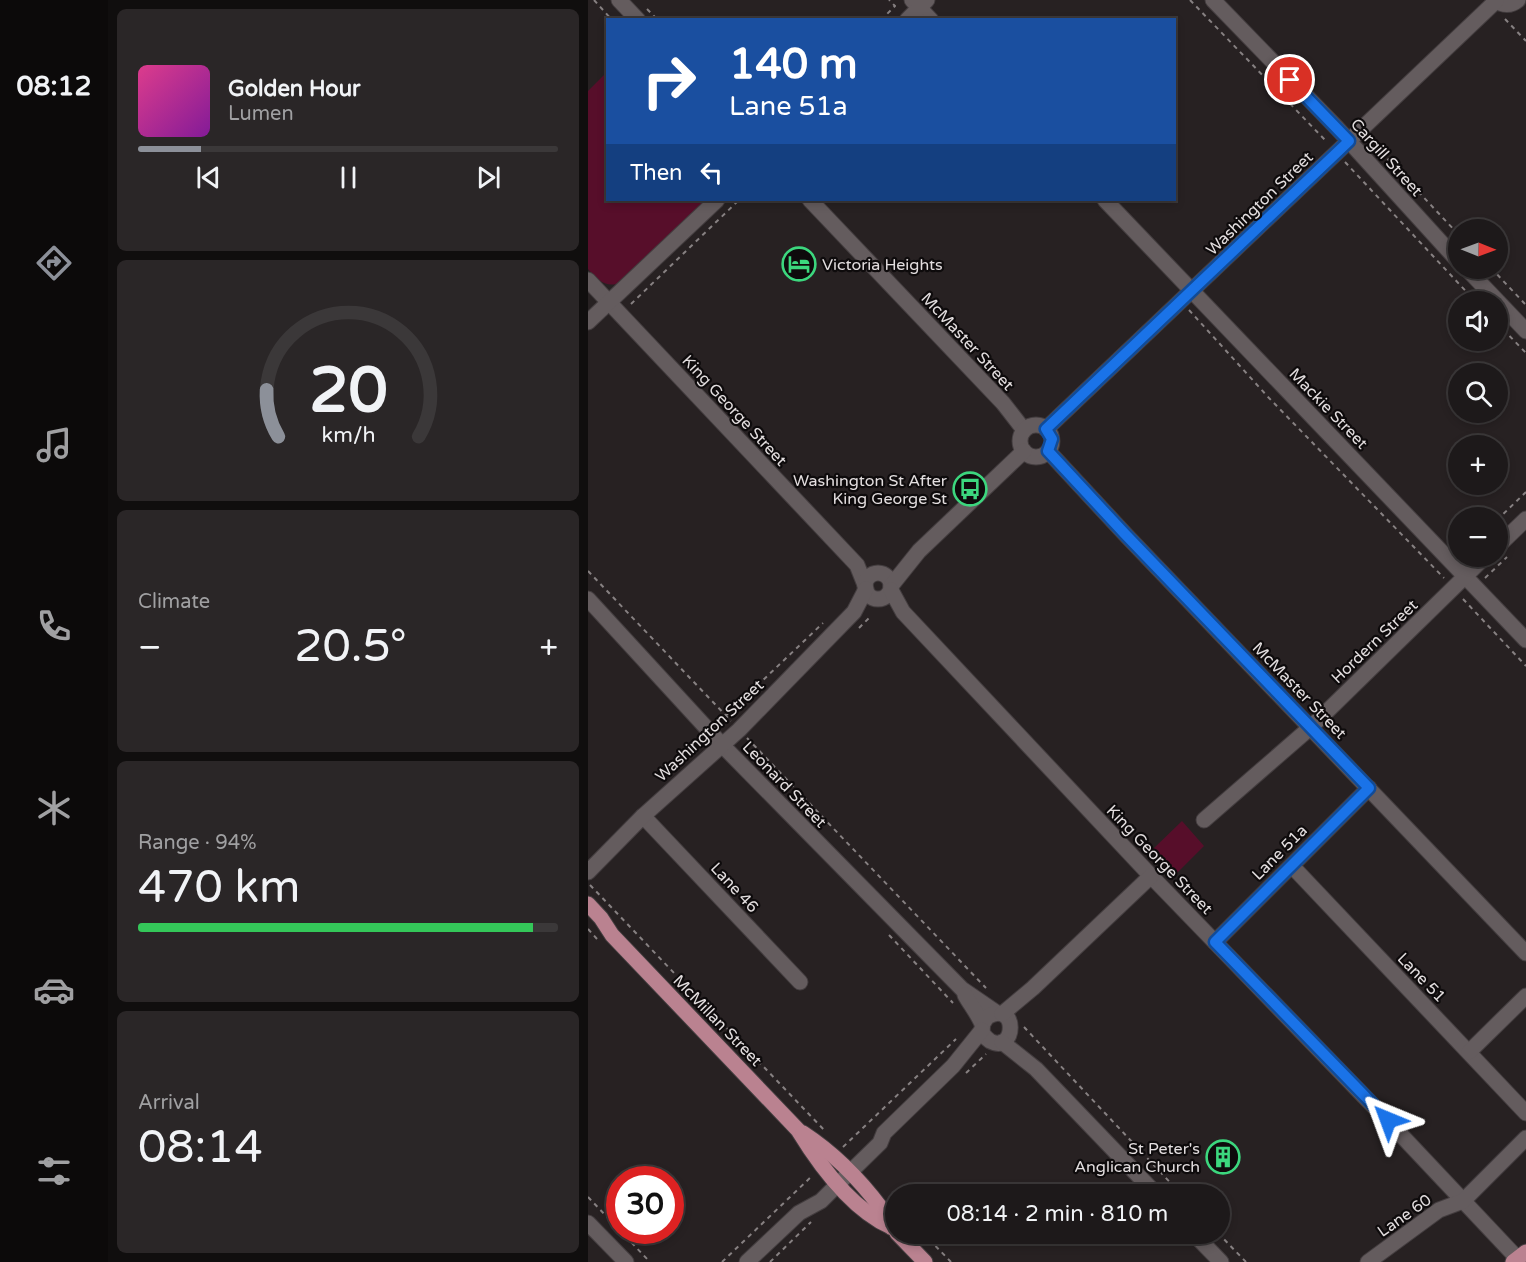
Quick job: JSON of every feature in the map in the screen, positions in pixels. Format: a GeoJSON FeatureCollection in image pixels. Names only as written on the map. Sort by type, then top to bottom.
{"type":"FeatureCollection","features":[{"type":"Feature","properties":{"kind":"main road","name":"McMillan Street"},"geometry":{"type":"LineString","coordinates":[[588,904],[612,935],[798,1130],[817,1143],[885,1214]]}},
{"type":"Feature","properties":{"kind":"main road","name":"McMillan Street"},"geometry":{"type":"LineString","coordinates":[[588,919],[597,928],[612,935]]}},
{"type":"Feature","properties":{"kind":"main road","name":"McMillan Street"},"geometry":{"type":"LineString","coordinates":[[908,1244],[925,1262]]}},
{"type":"Feature","properties":{"kind":"street"},"geometry":{"type":"LineString","coordinates":[[619,0],[636,18]]}},
{"type":"Feature","properties":{"kind":"street","name":"Cargill Street"},"geometry":{"type":"LineString","coordinates":[[1213,0],[1349,141],[1448,250]]}},
{"type":"Feature","properties":{"kind":"street"},"geometry":{"type":"LineString","coordinates":[[907,18],[919,2],[930,18]]}},
{"type":"Feature","properties":{"kind":"street"},"geometry":{"type":"LineString","coordinates":[[1497,6],[1520,5]]}},
{"type":"Feature","properties":{"kind":"street","name":"Washington Street"},"geometry":{"type":"LineString","coordinates":[[1046,429],[1349,141],[1497,6]]}},
{"type":"Feature","properties":{"kind":"street"},"geometry":{"type":"LineString","coordinates":[[588,322],[716,201]]}},
{"type":"Feature","properties":{"kind":"street","name":"McMaster Street"},"geometry":{"type":"LineString","coordinates":[[811,201],[1003,403],[1024,430]]}},
{"type":"Feature","properties":{"kind":"street","name":"Mackie Street"},"geometry":{"type":"LineString","coordinates":[[1106,201],[1526,640]]}},
{"type":"Feature","properties":{"kind":"street"},"geometry":{"type":"LineString","coordinates":[[1476,279],[1526,331]]}},
{"type":"Feature","properties":{"kind":"street","name":"King George Street"},"geometry":{"type":"LineString","coordinates":[[588,280],[1151,876],[1519,1258]]}},
{"type":"Feature","properties":{"kind":"street"},"geometry":{"type":"LineString","coordinates":[[1035,425],[1046,429],[1052,439],[1048,451],[1038,457],[1030,456],[1024,451],[1020,443],[1024,430],[1035,425]]}},
{"type":"Feature","properties":{"kind":"street","name":"Washington Street"},"geometry":{"type":"LineString","coordinates":[[588,872],[643,816],[723,746],[878,587],[905,567],[1024,451]]}},
{"type":"Feature","properties":{"kind":"street","name":"McMaster Street"},"geometry":{"type":"LineString","coordinates":[[1048,451],[1526,953]]}},
{"type":"Feature","properties":{"kind":"street"},"geometry":{"type":"LineString","coordinates":[[1508,536],[1526,519]]}},
{"type":"Feature","properties":{"kind":"street","name":"Hordern Street"},"geometry":{"type":"LineString","coordinates":[[1204,820],[1311,727],[1475,567]]}},
{"type":"Feature","properties":{"kind":"street","name":"Leonard Street"},"geometry":{"type":"LineString","coordinates":[[588,599],[723,746],[962,989],[1005,1026],[1036,1069],[1146,1184]]}},
{"type":"Feature","properties":{"kind":"street","name":"Lane 51a"},"geometry":{"type":"LineString","coordinates":[[1215,942],[1369,788]]}},
{"type":"Feature","properties":{"kind":"street","name":"Lane 46"},"geometry":{"type":"LineString","coordinates":[[643,816],[800,982]]}},
{"type":"Feature","properties":{"kind":"street","name":"Lane 51"},"geometry":{"type":"LineString","coordinates":[[1292,866],[1526,1113]]}},
{"type":"Feature","properties":{"kind":"street"},"geometry":{"type":"LineString","coordinates":[[747,1262],[799,1214],[821,1201],[842,1168],[880,1143],[884,1133],[953,1066],[1005,1026],[1033,988],[1151,876]]}},
{"type":"Feature","properties":{"kind":"street","name":"Leonard Street"},"geometry":{"type":"LineString","coordinates":[[962,989],[987,1039],[1005,1026]]}},
{"type":"Feature","properties":{"kind":"street"},"geometry":{"type":"LineString","coordinates":[[1469,1052],[1526,996]]}},
{"type":"Feature","properties":{"kind":"street"},"geometry":{"type":"LineString","coordinates":[[953,1066],[982,1028],[987,1017],[1005,1026]]}},
{"type":"Feature","properties":{"kind":"street"},"geometry":{"type":"LineString","coordinates":[[1463,1201],[1526,1138]]}},
{"type":"Feature","properties":{"kind":"street","name":"Lane 60"},"geometry":{"type":"LineString","coordinates":[[1368,1262],[1439,1210],[1463,1201]]}},
{"type":"Feature","properties":{"kind":"street"},"geometry":{"type":"LineString","coordinates":[[588,1223],[626,1262]]}},
{"type":"Feature","properties":{"kind":"street"},"geometry":{"type":"LineString","coordinates":[[1204,1244],[1221,1262]]}},
{"type":"Feature","properties":{"kind":"path"},"geometry":{"type":"LineString","coordinates":[[594,0],[610,18]]}},
{"type":"Feature","properties":{"kind":"path"},"geometry":{"type":"LineString","coordinates":[[883,18],[895,6],[889,0]]}},
{"type":"Feature","properties":{"kind":"path"},"geometry":{"type":"LineString","coordinates":[[1190,0],[1325,140]]}},
{"type":"Feature","properties":{"kind":"path"},"geometry":{"type":"LineString","coordinates":[[1497,6],[1526,41]]}},
{"type":"Feature","properties":{"kind":"path"},"geometry":{"type":"LineString","coordinates":[[1367,137],[1448,223]]}},
{"type":"Feature","properties":{"kind":"path"},"geometry":{"type":"LineString","coordinates":[[1345,162],[1466,291]]}},
{"type":"Feature","properties":{"kind":"path"},"geometry":{"type":"LineString","coordinates":[[631,304],[738,201]]}},
{"type":"Feature","properties":{"kind":"path"},"geometry":{"type":"LineString","coordinates":[[1501,279],[1526,305]]}},
{"type":"Feature","properties":{"kind":"path"},"geometry":{"type":"LineString","coordinates":[[1187,308],[1269,398],[1444,578]]}},
{"type":"Feature","properties":{"kind":"path"},"geometry":{"type":"LineString","coordinates":[[1508,334],[1526,353]]}},
{"type":"Feature","properties":{"kind":"path"},"geometry":{"type":"LineString","coordinates":[[1508,509],[1526,492]]}},
{"type":"Feature","properties":{"kind":"path"},"geometry":{"type":"LineString","coordinates":[[588,571],[986,988]]}},
{"type":"Feature","properties":{"kind":"path"},"geometry":{"type":"LineString","coordinates":[[1464,599],[1526,666]]}},
{"type":"Feature","properties":{"kind":"path"},"geometry":{"type":"LineString","coordinates":[[710,731],[826,620]]}},
{"type":"Feature","properties":{"kind":"path"},"geometry":{"type":"LineString","coordinates":[[588,883],[825,1131]]}},
{"type":"Feature","properties":{"kind":"path"},"geometry":{"type":"LineString","coordinates":[[1005,1026],[1024,1020],[1023,1027],[1172,1184]]}},
{"type":"Feature","properties":{"kind":"path"},"geometry":{"type":"LineString","coordinates":[[588,1197],[650,1262]]}},
{"type":"Feature","properties":{"kind":"path"},"geometry":{"type":"LineString","coordinates":[[934,1244],[951,1262]]}},
{"type":"Feature","properties":{"kind":"path"},"geometry":{"type":"LineString","coordinates":[[1228,1244],[1245,1262]]}},
{"type":"Feature","properties":{"kind":"shaded area"},"geometry":{"type":"Polygon","coordinates":[[[606,73],[606,201],[706,201],[620,283],[615,284],[606,284],[588,269],[588,91],[606,73]]]}},
{"type":"Feature","properties":{"kind":"shaded area"},"geometry":{"type":"Polygon","coordinates":[[[1182,821],[1204,846],[1175,875],[1152,850],[1182,821]]]}},
{"type":"Feature","properties":{"kind":"place","name":"Victoria Heights"},"geometry":{"type":"Point","coordinates":[799,264]}},
{"type":"Feature","properties":{"kind":"place","name":"Washington St After King George St"},"geometry":{"type":"Point","coordinates":[970,489]}},
{"type":"Feature","properties":{"kind":"place","name":"St Peter's Anglican Church"},"geometry":{"type":"Point","coordinates":[1223,1157]}},
{"type":"Feature","properties":{"kind":"route"},"geometry":{"type":"LineString","coordinates":[[1290,80],[1349,141],[1046,429],[1052,439],[1048,451],[1369,788],[1215,942],[1388,1120]]}}]}
